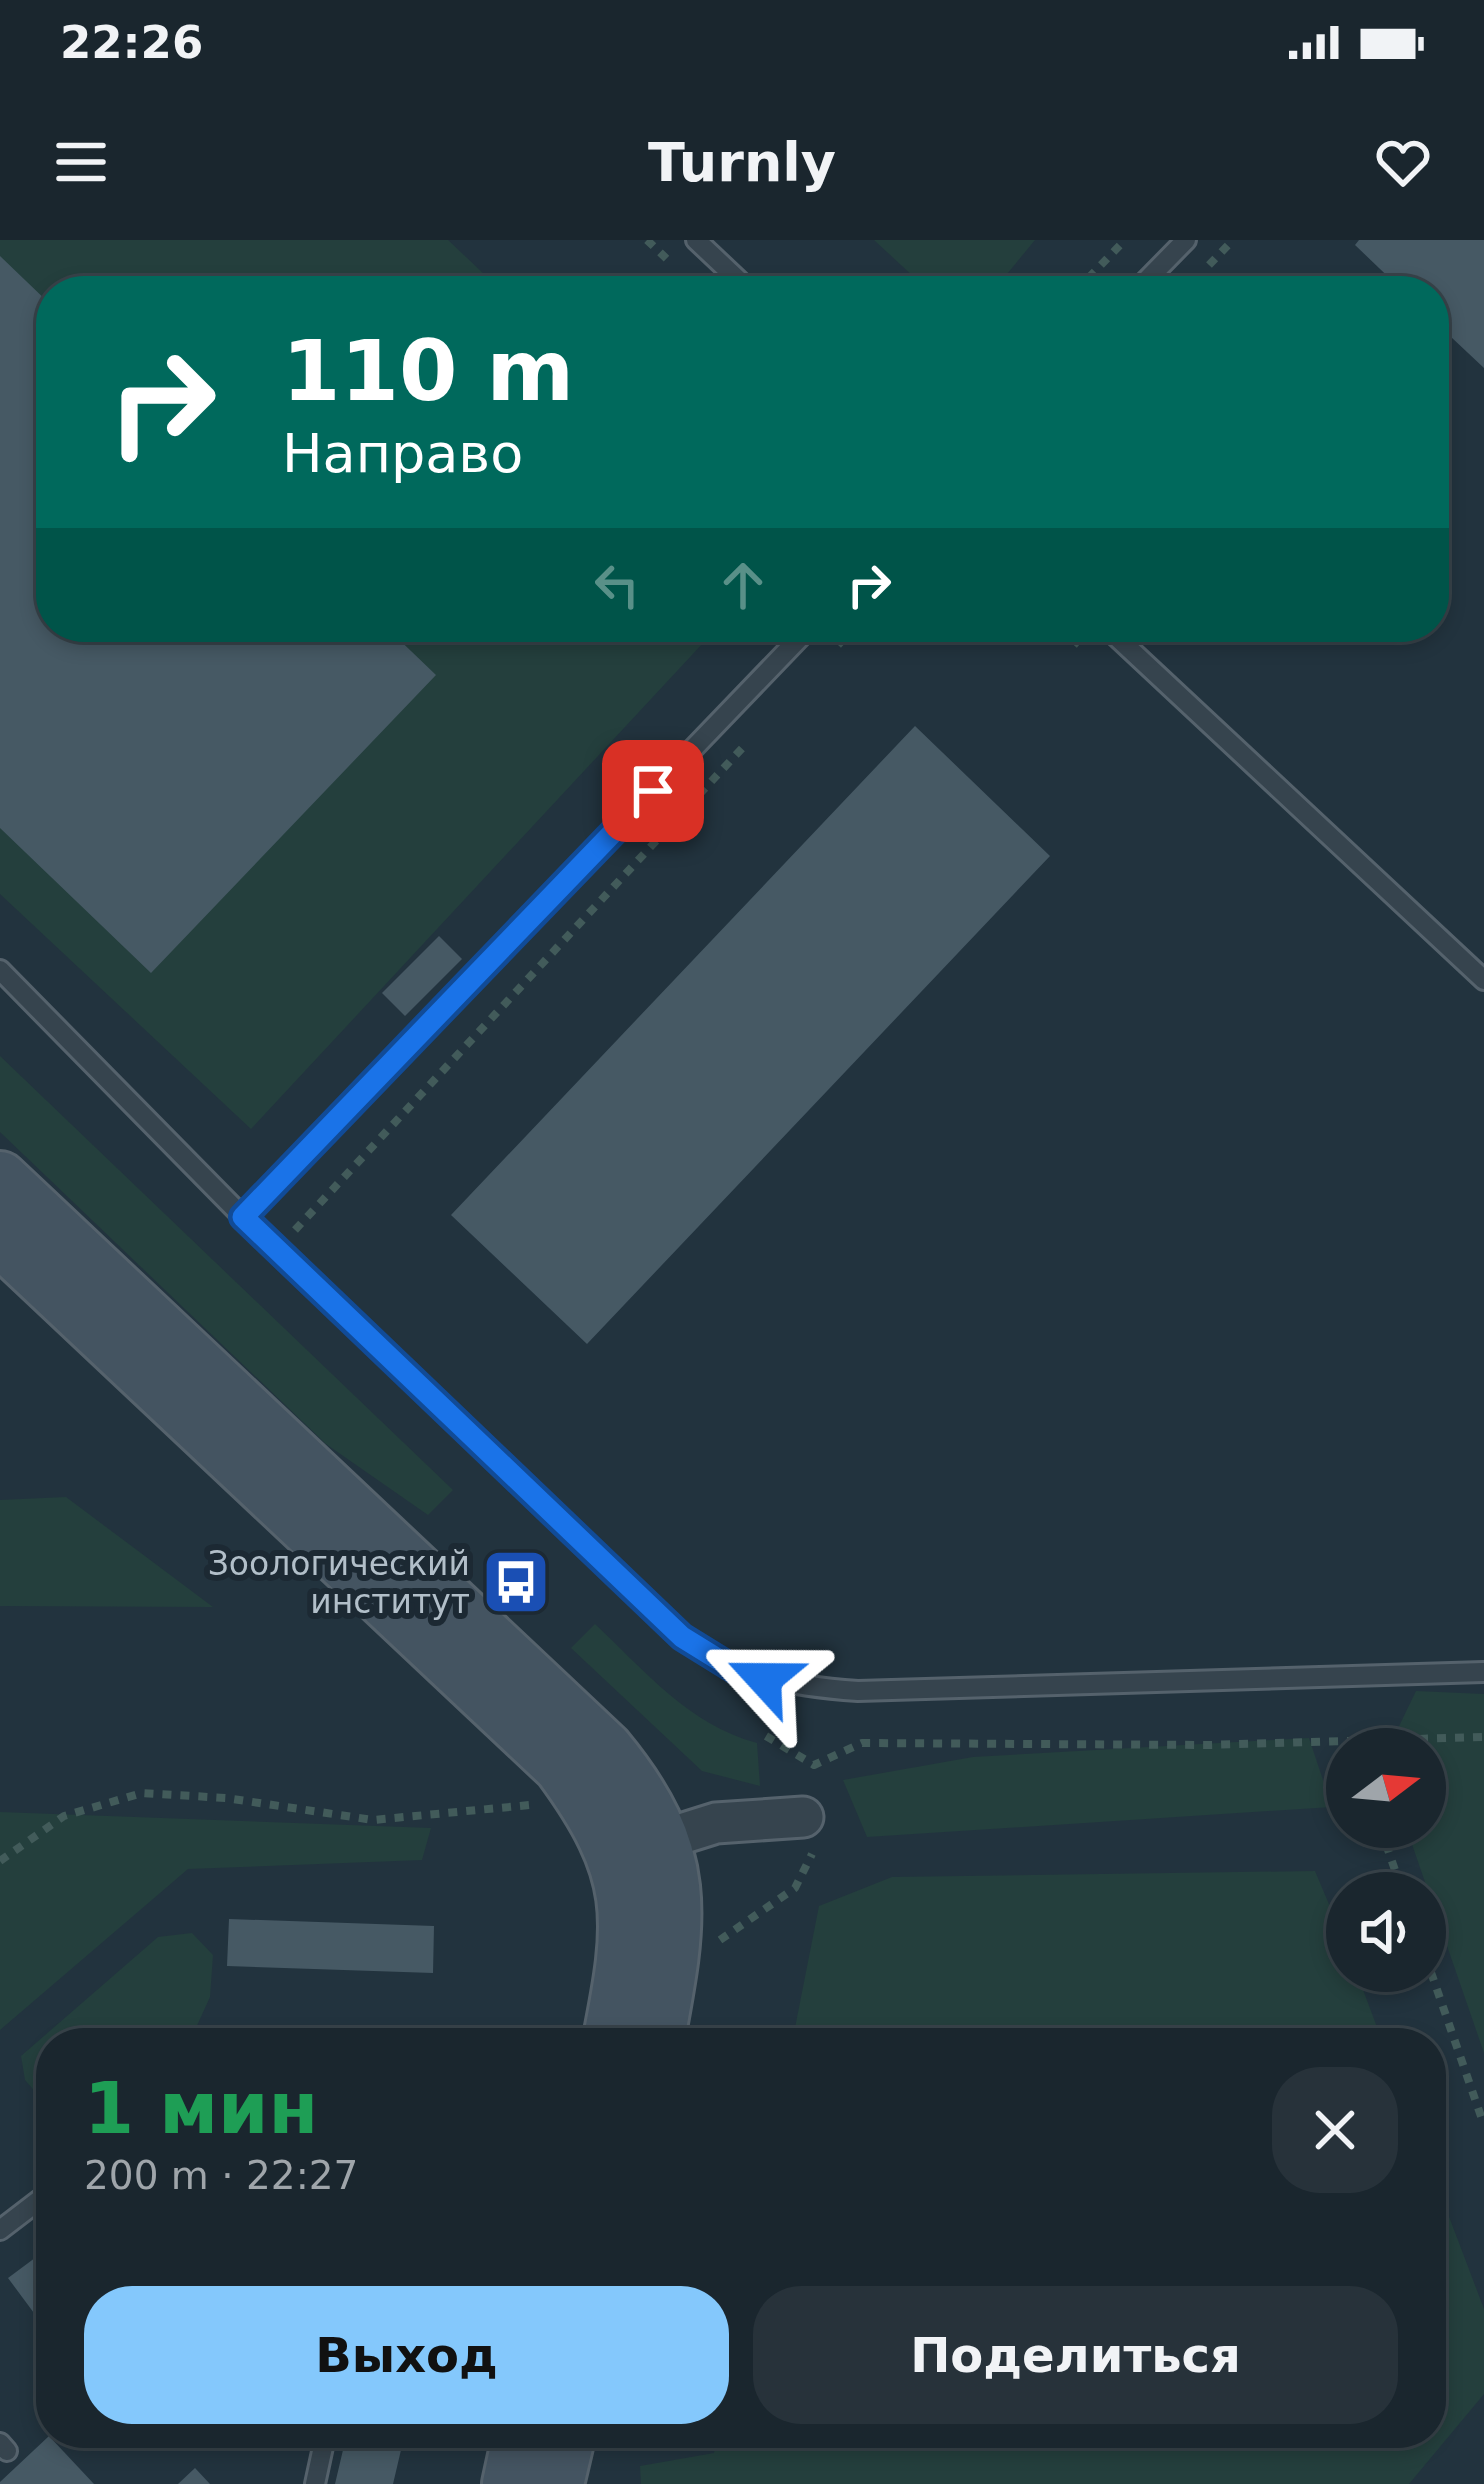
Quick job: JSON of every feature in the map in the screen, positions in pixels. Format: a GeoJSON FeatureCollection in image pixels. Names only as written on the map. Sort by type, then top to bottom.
{"type":"FeatureCollection","features":[{"type":"Feature","properties":{"kind":"street"},"geometry":{"type":"LineString","coordinates":[[0,1179],[605,1749],[638,1789],[665,1839],[675,1896],[671,1964],[659,2028]]}},
{"type":"Feature","properties":{"kind":"street"},"geometry":{"type":"LineString","coordinates":[[0,1238],[561,1766],[597,1815],[618,1859],[627,1906],[627,1957],[613,2028]]}},
{"type":"Feature","properties":{"kind":"street"},"geometry":{"type":"LineString","coordinates":[[665,1839],[716,1823],[813,1813]]}},
{"type":"Feature","properties":{"kind":"street"},"geometry":{"type":"LineString","coordinates":[[510,2484],[518,2448]]}},
{"type":"Feature","properties":{"kind":"street"},"geometry":{"type":"LineString","coordinates":[[556,2484],[564,2448]]}},
{"type":"Feature","properties":{"kind":"lane"},"geometry":{"type":"LineString","coordinates":[[696,240],[734,276]]}},
{"type":"Feature","properties":{"kind":"lane"},"geometry":{"type":"LineString","coordinates":[[1151,276],[1186,240]]}},
{"type":"Feature","properties":{"kind":"lane"},"geometry":{"type":"LineString","coordinates":[[243,1217],[796,642]]}},
{"type":"Feature","properties":{"kind":"lane"},"geometry":{"type":"LineString","coordinates":[[1122,642],[1484,980]]}},
{"type":"Feature","properties":{"kind":"lane"},"geometry":{"type":"LineString","coordinates":[[0,970],[243,1217],[682,1637],[737,1671],[790,1687],[858,1691],[1484,1672]]}},
{"type":"Feature","properties":{"kind":"lane"},"geometry":{"type":"LineString","coordinates":[[0,2230],[36,2202]]}},
{"type":"Feature","properties":{"kind":"lane"},"geometry":{"type":"LineString","coordinates":[[315,2484],[323,2448]]}},
{"type":"Feature","properties":{"kind":"path"},"geometry":{"type":"LineString","coordinates":[[1090,276],[1124,240]]}},
{"type":"Feature","properties":{"kind":"path"},"geometry":{"type":"LineString","coordinates":[[822,662],[840,642]]}},
{"type":"Feature","properties":{"kind":"path"},"geometry":{"type":"LineString","coordinates":[[278,1249],[758,730]]}},
{"type":"Feature","properties":{"kind":"path"},"geometry":{"type":"LineString","coordinates":[[766,1736],[814,1765]]}},
{"type":"Feature","properties":{"kind":"path"},"geometry":{"type":"LineString","coordinates":[[1446,1739],[1484,1737]]}},
{"type":"Feature","properties":{"kind":"path"},"geometry":{"type":"LineString","coordinates":[[814,1765],[862,1743],[1326,1745]]}},
{"type":"Feature","properties":{"kind":"path"},"geometry":{"type":"LineString","coordinates":[[710,1948],[795,1888],[813,1813],[814,1765]]}},
{"type":"Feature","properties":{"kind":"path"},"geometry":{"type":"LineString","coordinates":[[0,1861],[64,1816],[142,1793],[226,1798],[373,1820],[541,1804]]}},
{"type":"Feature","properties":{"kind":"path"},"geometry":{"type":"LineString","coordinates":[[1438,1992],[1484,2125]]}},
{"type":"Feature","properties":{"kind":"green space"},"geometry":{"type":"Polygon","coordinates":[[[0,240],[448,240],[486,276],[36,276],[36,642],[704,642],[251,1129],[0,894],[0,240]]]}},
{"type":"Feature","properties":{"kind":"green space"},"geometry":{"type":"Polygon","coordinates":[[[874,240],[1035,240],[1005,276],[913,276],[874,240]]]}},
{"type":"Feature","properties":{"kind":"green space"},"geometry":{"type":"Polygon","coordinates":[[[0,1056],[453,1490],[428,1515],[326,1444],[0,1132],[0,1056]]]}},
{"type":"Feature","properties":{"kind":"green space"},"geometry":{"type":"Polygon","coordinates":[[[66,1497],[213,1607],[0,1606],[0,1500],[66,1497]]]}},
{"type":"Feature","properties":{"kind":"green space"},"geometry":{"type":"Polygon","coordinates":[[[595,1624],[689,1710],[757,1743],[760,1786],[702,1771],[571,1648],[595,1624]]]}},
{"type":"Feature","properties":{"kind":"green space"},"geometry":{"type":"Polygon","coordinates":[[[1416,1691],[1484,1694],[1484,2053],[1446,1943],[1446,1872],[1422,1872],[1413,1848],[1446,1848],[1446,1728],[1398,1728],[1416,1691]]]}},
{"type":"Feature","properties":{"kind":"green space"},"geometry":{"type":"Polygon","coordinates":[[[1309,1738],[1326,1789],[1326,1807],[867,1837],[843,1780],[973,1757],[1309,1738]]]}},
{"type":"Feature","properties":{"kind":"green space"},"geometry":{"type":"Polygon","coordinates":[[[0,1812],[431,1828],[422,1860],[188,1869],[0,2030],[0,1812]]]}},
{"type":"Feature","properties":{"kind":"green space"},"geometry":{"type":"Polygon","coordinates":[[[1315,1871],[1326,1897],[1326,1992],[1364,1992],[1377,2028],[795,2028],[819,1906],[892,1877],[1315,1871]]]}},
{"type":"Feature","properties":{"kind":"green space"},"geometry":{"type":"Polygon","coordinates":[[[192,1933],[213,1955],[210,1997],[196,2028],[53,2028],[158,1937],[192,1933]]]}},
{"type":"Feature","properties":{"kind":"green space"},"geometry":{"type":"Polygon","coordinates":[[[36,2043],[36,2093],[25,2080],[21,2056],[36,2043]]]}},
{"type":"Feature","properties":{"kind":"green space"},"geometry":{"type":"Polygon","coordinates":[[[1446,2209],[1484,2309],[1484,2394],[1446,2440],[1446,2209]]]}},
{"type":"Feature","properties":{"kind":"green space"},"geometry":{"type":"Polygon","coordinates":[[[715,2448],[1439,2448],[1409,2484],[641,2484],[640,2466],[714,2453],[715,2448]]]}},
{"type":"Feature","properties":{"kind":"building"},"geometry":{"type":"Polygon","coordinates":[[[1359,240],[1484,240],[1484,368],[1449,335],[1449,276],[1387,276],[1355,245],[1359,240]]]}},
{"type":"Feature","properties":{"kind":"building"},"geometry":{"type":"Polygon","coordinates":[[[0,256],[36,291],[36,642],[402,642],[436,675],[151,973],[0,828],[0,256]]]}},
{"type":"Feature","properties":{"kind":"building"},"geometry":{"type":"Polygon","coordinates":[[[915,726],[1050,856],[587,1344],[451,1215],[915,726]]]}},
{"type":"Feature","properties":{"kind":"building"},"geometry":{"type":"Polygon","coordinates":[[[439,936],[462,959],[405,1016],[382,993],[439,936]]]}},
{"type":"Feature","properties":{"kind":"building"},"geometry":{"type":"Polygon","coordinates":[[[229,1919],[434,1926],[433,1973],[227,1966],[229,1919]]]}},
{"type":"Feature","properties":{"kind":"building"},"geometry":{"type":"Polygon","coordinates":[[[36,2257],[36,2316],[8,2278],[36,2257]]]}},
{"type":"Feature","properties":{"kind":"building"},"geometry":{"type":"Polygon","coordinates":[[[36,2448],[60,2448],[94,2484],[0,2484],[36,2448]]]}},
{"type":"Feature","properties":{"kind":"building"},"geometry":{"type":"Polygon","coordinates":[[[343,2448],[401,2448],[393,2484],[335,2484],[343,2448]]]}},
{"type":"Feature","properties":{"kind":"building"},"geometry":{"type":"Polygon","coordinates":[[[195,2468],[210,2484],[178,2484],[195,2468]]]}},
{"type":"Feature","properties":{"kind":"place","name":"Зоологический институт"},"geometry":{"type":"Point","coordinates":[516,1582]}},
{"type":"Feature","properties":{"kind":"route"},"geometry":{"type":"LineString","coordinates":[[653,791],[243,1217],[682,1637],[737,1671],[764,1679]]}}]}
